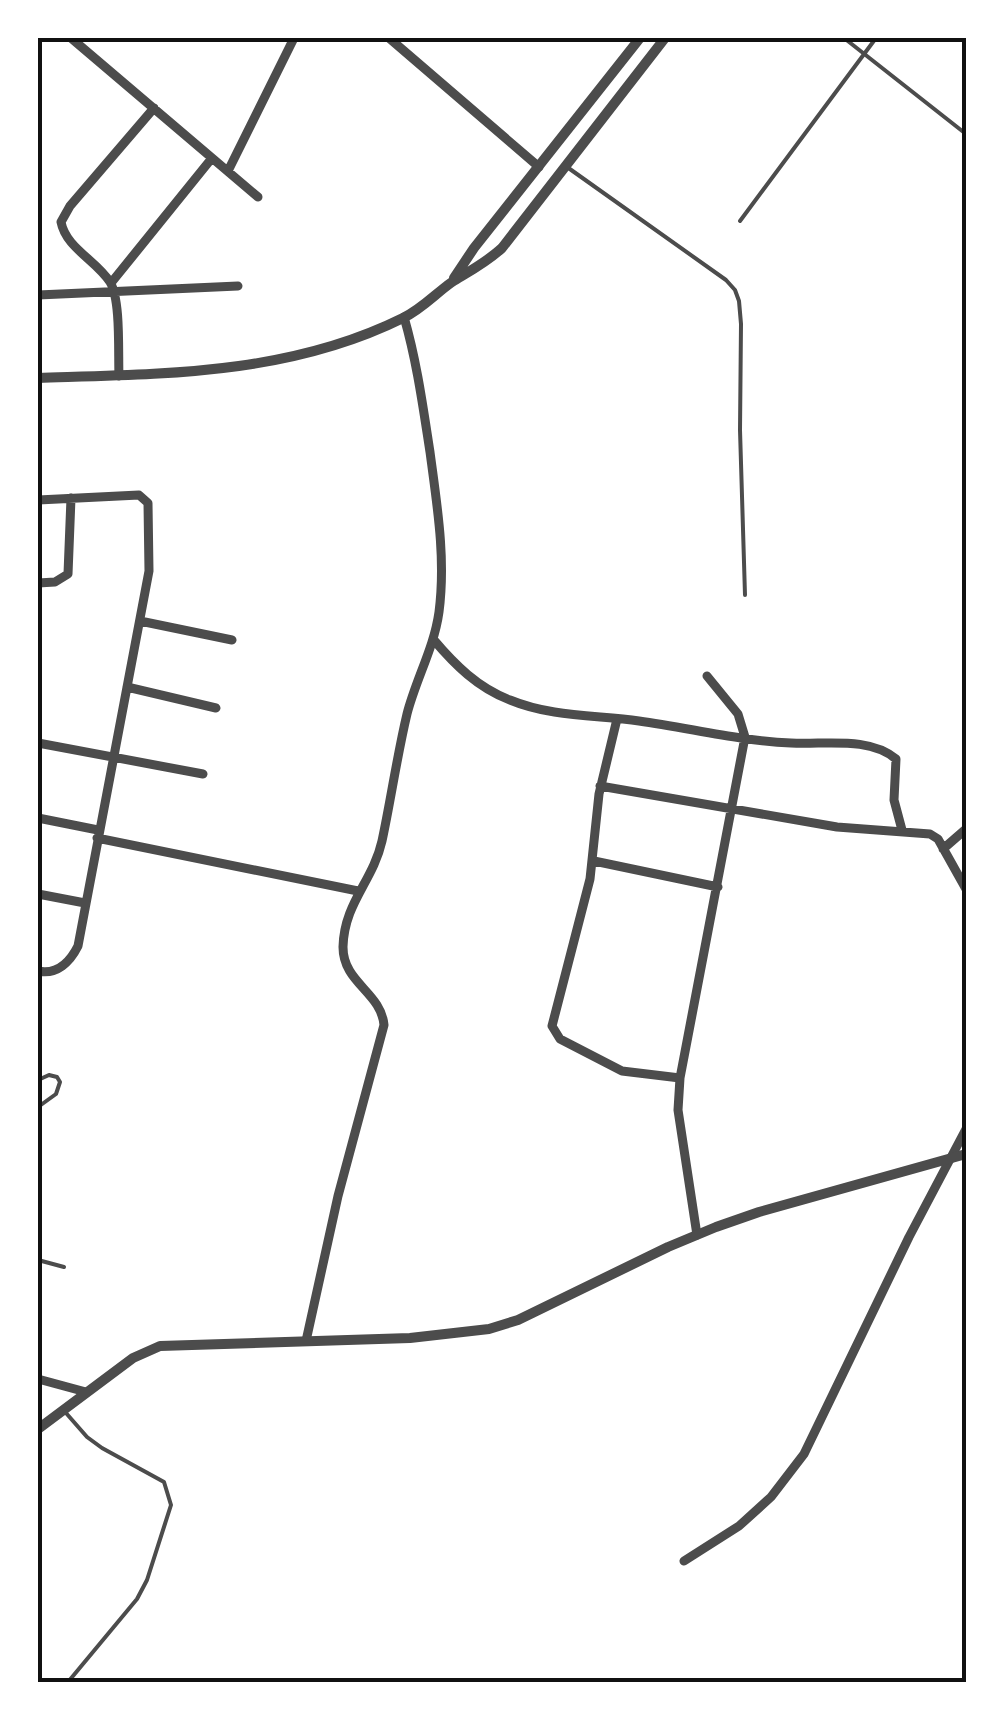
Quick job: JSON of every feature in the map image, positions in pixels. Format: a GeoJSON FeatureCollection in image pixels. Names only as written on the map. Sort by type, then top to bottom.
{"type":"FeatureCollection","features":[{"type":"Feature","properties":{"kind":"street"},"geometry":{"type":"LineString","coordinates":[[71,38],[258,197]]}},
{"type":"Feature","properties":{"kind":"street"},"geometry":{"type":"LineString","coordinates":[[228,171],[294,38]]}},
{"type":"Feature","properties":{"kind":"street"},"geometry":{"type":"LineString","coordinates":[[389,38],[539,166]]}},
{"type":"Feature","properties":{"kind":"street"},"geometry":{"type":"LineString","coordinates":[[451,283],[474,248],[640,38]]}},
{"type":"Feature","properties":{"kind":"street"},"geometry":{"type":"LineString","coordinates":[[38,378],[216,371],[275,362],[322,350],[404,317],[488,262],[502,248],[665,38]]}},
{"type":"Feature","properties":{"kind":"street"},"geometry":{"type":"LineString","coordinates":[[119,376],[112,287],[66,236],[61,222],[70,206],[154,108]]}},
{"type":"Feature","properties":{"kind":"street"},"geometry":{"type":"LineString","coordinates":[[112,287],[212,158]]}},
{"type":"Feature","properties":{"kind":"street"},"geometry":{"type":"LineString","coordinates":[[38,294],[112,287],[238,286]]}},
{"type":"Feature","properties":{"kind":"street"},"geometry":{"type":"LineString","coordinates":[[306,1341],[338,1196],[384,1025],[376,1001],[352,978],[346,966],[344,938],[351,904],[378,859],[407,714],[433,639],[439,609],[439,511],[416,357],[404,317]]}},
{"type":"Feature","properties":{"kind":"street"},"geometry":{"type":"LineString","coordinates":[[38,500],[139,494],[148,503],[150,555],[78,946],[72,958],[59,968],[38,971]]}},
{"type":"Feature","properties":{"kind":"street"},"geometry":{"type":"LineString","coordinates":[[38,583],[63,580],[68,574],[71,498]]}},
{"type":"Feature","properties":{"kind":"street"},"geometry":{"type":"LineString","coordinates":[[140,621],[232,640]]}},
{"type":"Feature","properties":{"kind":"street"},"geometry":{"type":"LineString","coordinates":[[433,639],[468,676],[511,700],[558,713],[791,743],[842,743],[892,754],[898,765],[894,800],[902,830]]}},
{"type":"Feature","properties":{"kind":"street"},"geometry":{"type":"LineString","coordinates":[[697,1235],[678,1110],[680,1078],[745,738],[738,714],[706,676]]}},
{"type":"Feature","properties":{"kind":"street"},"geometry":{"type":"LineString","coordinates":[[127,687],[216,708]]}},
{"type":"Feature","properties":{"kind":"street"},"geometry":{"type":"LineString","coordinates":[[617,718],[600,786],[594,861],[552,1014],[554,1034],[622,1071],[680,1078]]}},
{"type":"Feature","properties":{"kind":"street"},"geometry":{"type":"LineString","coordinates":[[38,744],[203,774]]}},
{"type":"Feature","properties":{"kind":"street"},"geometry":{"type":"LineString","coordinates":[[600,786],[837,827],[930,834],[944,849],[966,889]]}},
{"type":"Feature","properties":{"kind":"street"},"geometry":{"type":"LineString","coordinates":[[38,818],[358,891]]}},
{"type":"Feature","properties":{"kind":"street"},"geometry":{"type":"LineString","coordinates":[[944,849],[966,829]]}},
{"type":"Feature","properties":{"kind":"street"},"geometry":{"type":"LineString","coordinates":[[594,861],[718,887]]}},
{"type":"Feature","properties":{"kind":"street"},"geometry":{"type":"LineString","coordinates":[[38,894],[85,904]]}},
{"type":"Feature","properties":{"kind":"street"},"geometry":{"type":"LineString","coordinates":[[684,1562],[739,1526],[771,1497],[804,1454],[966,1129]]}},
{"type":"Feature","properties":{"kind":"street"},"geometry":{"type":"LineString","coordinates":[[38,1429],[132,1358],[160,1346],[460,1335],[489,1330],[697,1235],[758,1212],[966,1154]]}},
{"type":"Feature","properties":{"kind":"street"},"geometry":{"type":"LineString","coordinates":[[38,1379],[86,1392]]}},
{"type":"Feature","properties":{"kind":"lane"},"geometry":{"type":"LineString","coordinates":[[844,38],[966,134]]}},
{"type":"Feature","properties":{"kind":"lane"},"geometry":{"type":"LineString","coordinates":[[740,221],[876,38]]}},
{"type":"Feature","properties":{"kind":"lane"},"geometry":{"type":"LineString","coordinates":[[566,167],[735,290],[741,324],[745,594]]}},
{"type":"Feature","properties":{"kind":"lane"},"geometry":{"type":"LineString","coordinates":[[38,1080],[49,1075],[60,1082],[56,1094],[38,1107]]}},
{"type":"Feature","properties":{"kind":"lane"},"geometry":{"type":"LineString","coordinates":[[38,1260],[64,1266]]}},
{"type":"Feature","properties":{"kind":"lane"},"geometry":{"type":"LineString","coordinates":[[64,1409],[87,1438],[164,1482],[171,1506],[137,1599],[68,1682]]}}]}
